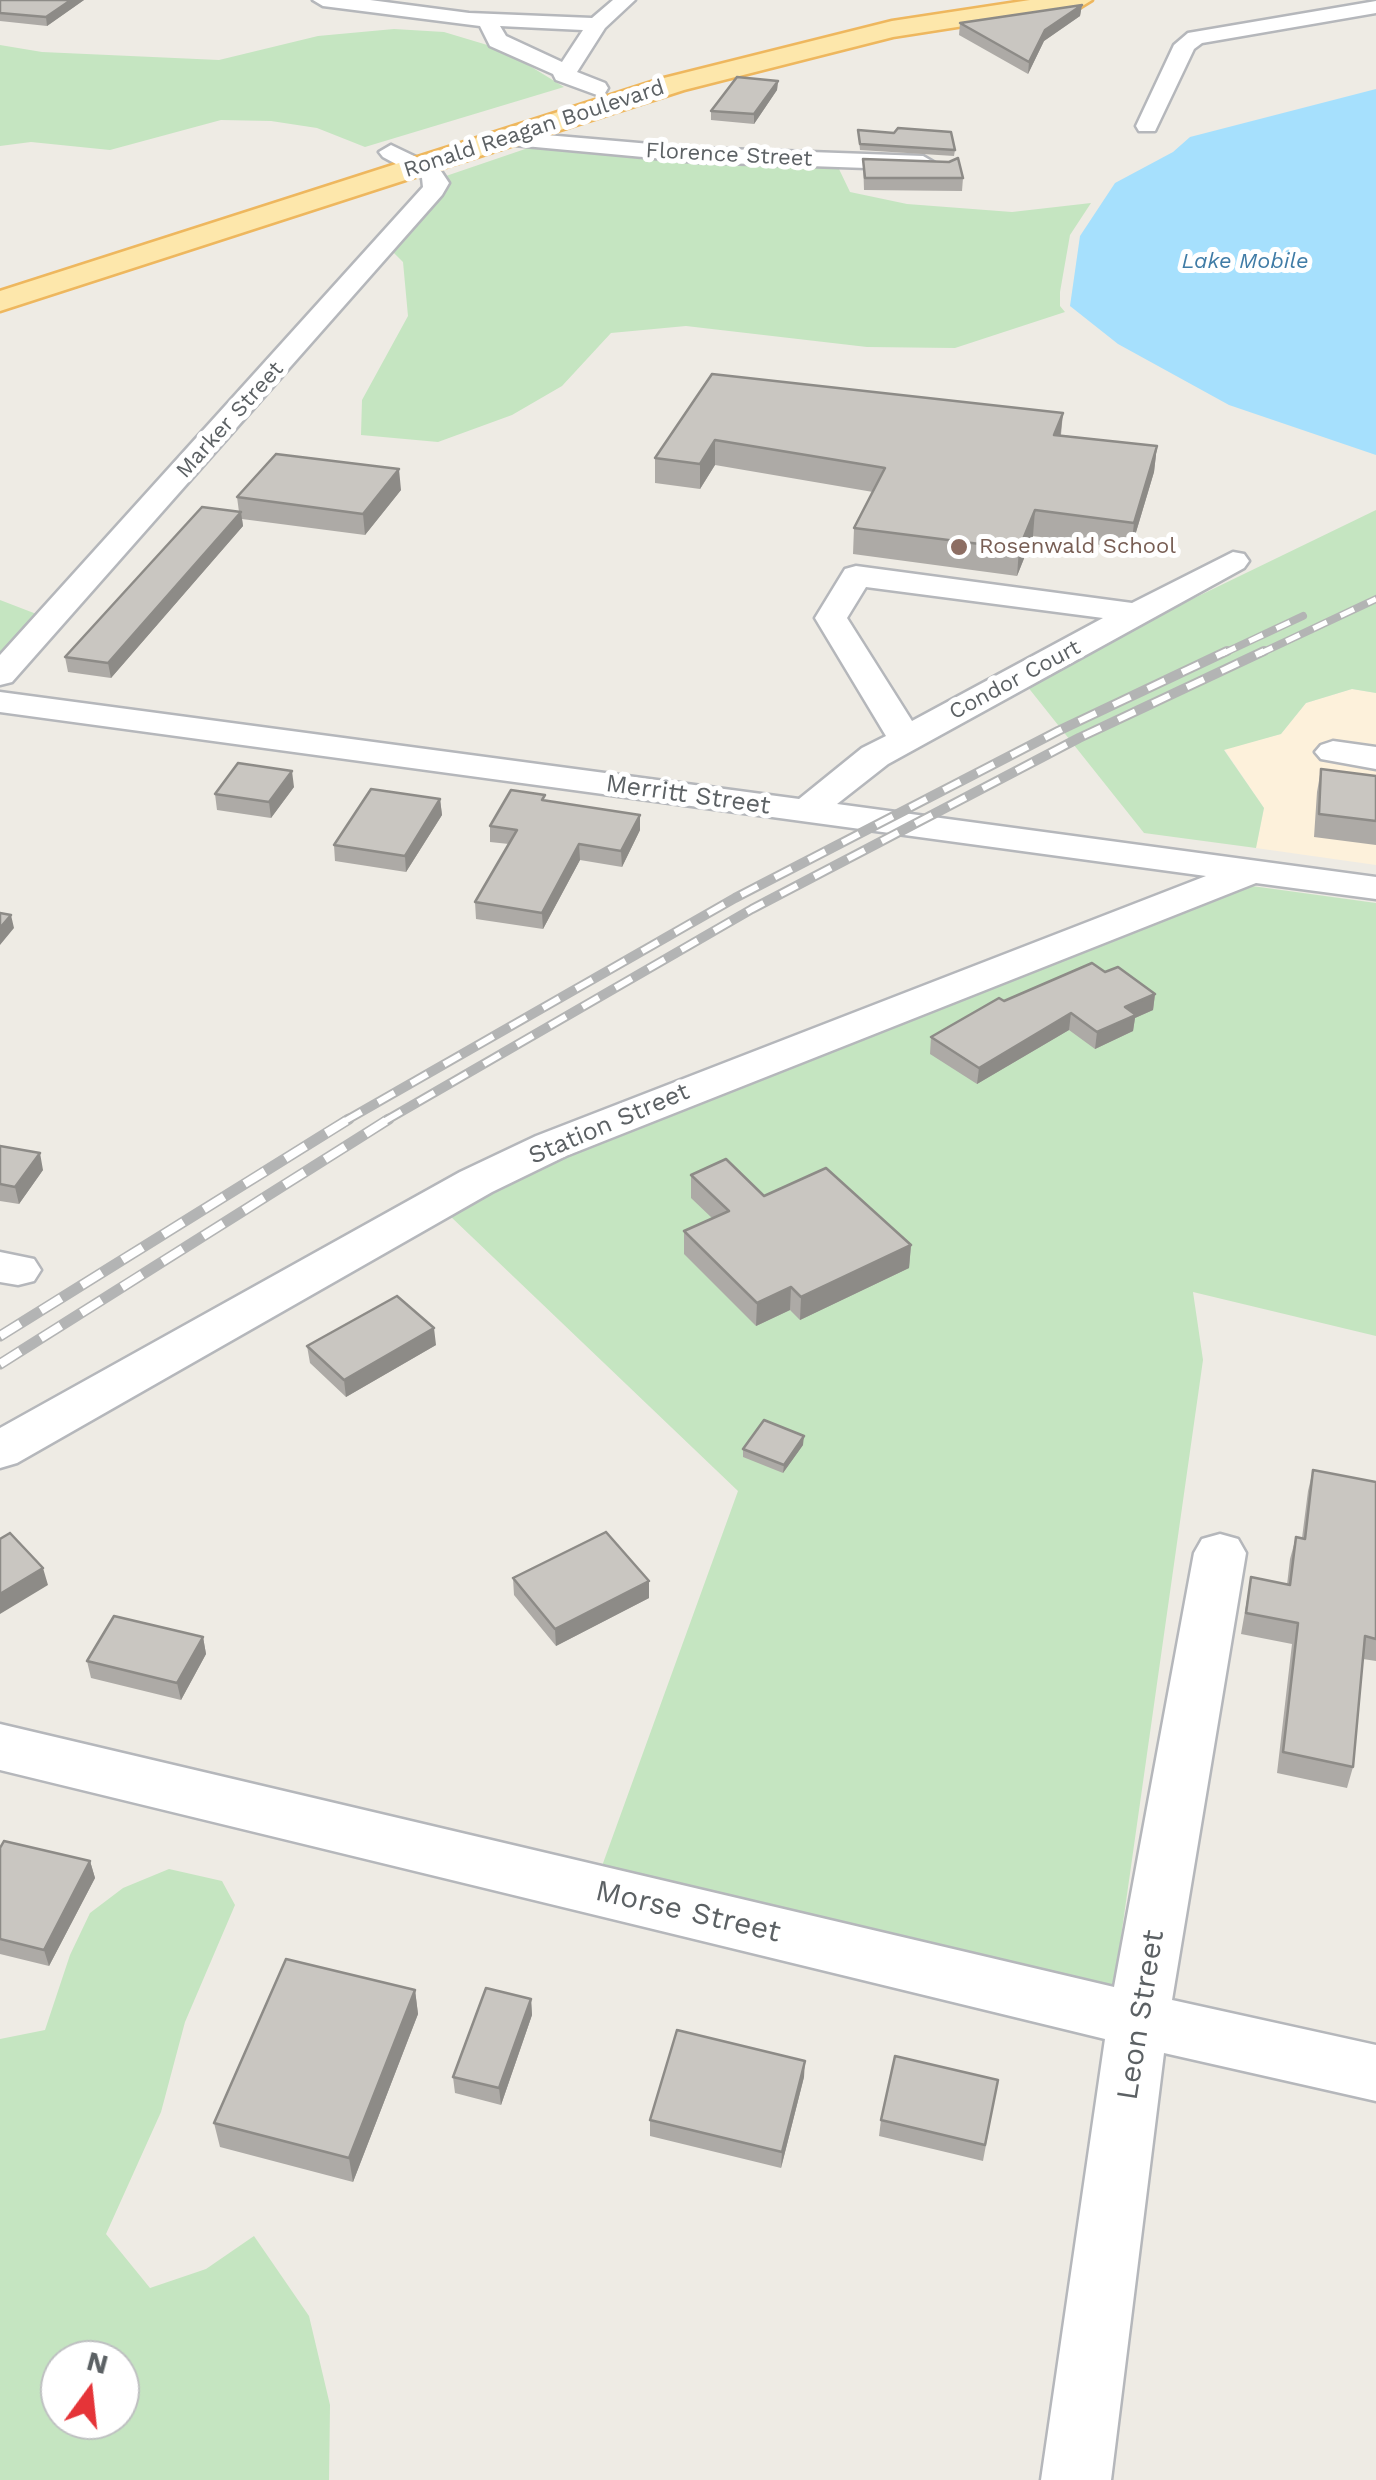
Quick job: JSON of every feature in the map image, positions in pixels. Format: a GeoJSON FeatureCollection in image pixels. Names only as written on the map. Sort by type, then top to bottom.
{"type":"FeatureCollection","features":[{"type":"Feature","properties":{"kind":"main road","name":"Ronald Reagan Boulevard"},"geometry":{"type":"LineString","coordinates":[[0,302],[597,88],[757,42],[973,0]]}},
{"type":"Feature","properties":{"kind":"main road","name":"Ronald Reagan Boulevard"},"geometry":{"type":"LineString","coordinates":[[0,277],[404,159],[511,139],[674,84],[804,50],[918,24],[1079,0]]}},
{"type":"Feature","properties":{"kind":"street"},"geometry":{"type":"LineString","coordinates":[[323,0],[490,21],[530,19],[597,24]]}},
{"type":"Feature","properties":{"kind":"street"},"geometry":{"type":"LineString","coordinates":[[597,88],[564,75],[597,24],[625,0]]}},
{"type":"Feature","properties":{"kind":"street"},"geometry":{"type":"LineString","coordinates":[[1318,0],[1345,12]]}},
{"type":"Feature","properties":{"kind":"street"},"geometry":{"type":"LineString","coordinates":[[1147,126],[1185,45],[1215,34],[1376,8]]}},
{"type":"Feature","properties":{"kind":"street"},"geometry":{"type":"LineString","coordinates":[[490,21],[490,30],[498,41],[566,72]]}},
{"type":"Feature","properties":{"kind":"street","name":"Florence Street"},"geometry":{"type":"LineString","coordinates":[[511,139],[697,155],[948,164]]}},
{"type":"Feature","properties":{"kind":"street","name":"Marker Street"},"geometry":{"type":"LineString","coordinates":[[0,675],[434,190],[435,178],[404,159]]}},
{"type":"Feature","properties":{"kind":"street","name":"Condor Court"},"geometry":{"type":"LineString","coordinates":[[805,812],[875,756],[1233,561]]}},
{"type":"Feature","properties":{"kind":"street"},"geometry":{"type":"LineString","coordinates":[[906,739],[830,618],[856,576],[1137,613]]}},
{"type":"Feature","properties":{"kind":"street","name":"Merritt Street"},"geometry":{"type":"LineString","coordinates":[[0,702],[1376,888]]}},
{"type":"Feature","properties":{"kind":"street"},"geometry":{"type":"LineString","coordinates":[[1333,752],[1376,758]]}},
{"type":"Feature","properties":{"kind":"street","name":"Station Street"},"geometry":{"type":"LineString","coordinates":[[0,1450],[476,1182],[550,1146],[1252,872]]}},
{"type":"Feature","properties":{"kind":"street","name":"Leon Street"},"geometry":{"type":"LineString","coordinates":[[1076,2480],[1138,2020],[1220,1553]]}},
{"type":"Feature","properties":{"kind":"street","name":"Morse Street"},"geometry":{"type":"LineString","coordinates":[[0,1747],[1138,2020],[1376,2073]]}},
{"type":"Feature","properties":{"kind":"shaded area"},"geometry":{"type":"Polygon","coordinates":[[[1352,689],[1376,693],[1376,865],[1256,848],[1264,808],[1224,749],[1281,734],[1306,703],[1352,689]]]}},
{"type":"Feature","properties":{"kind":"green space"},"geometry":{"type":"Polygon","coordinates":[[[394,29],[444,32],[504,50],[564,87],[365,147],[317,128],[271,121],[221,120],[110,150],[31,142],[0,146],[0,45],[42,52],[219,60],[318,36],[394,29]]]}},
{"type":"Feature","properties":{"kind":"green space"},"geometry":{"type":"Polygon","coordinates":[[[531,147],[822,164],[839,169],[850,192],[907,204],[1012,212],[1091,203],[1070,235],[1060,292],[1060,306],[1065,312],[955,348],[867,347],[686,326],[611,333],[562,386],[512,415],[438,442],[361,435],[362,400],[408,316],[403,262],[392,251],[448,182],[446,176],[531,147]]]}},
{"type":"Feature","properties":{"kind":"green space"},"geometry":{"type":"Polygon","coordinates":[[[1376,510],[1376,693],[1352,689],[1306,703],[1281,734],[1224,750],[1264,808],[1256,848],[1144,833],[1023,681],[1376,510]]]}},
{"type":"Feature","properties":{"kind":"green space"},"geometry":{"type":"Polygon","coordinates":[[[0,600],[39,615],[0,661],[0,600]]]}},
{"type":"Feature","properties":{"kind":"green space"},"geometry":{"type":"Polygon","coordinates":[[[1252,886],[1376,903],[1376,1336],[1193,1292],[1203,1360],[1114,1986],[602,1866],[738,1491],[449,1215],[560,1158],[1252,886]]]}},
{"type":"Feature","properties":{"kind":"green space"},"geometry":{"type":"Polygon","coordinates":[[[169,1869],[222,1881],[235,1905],[185,2022],[161,2112],[106,2234],[150,2288],[206,2269],[254,2236],[309,2316],[330,2405],[329,2480],[0,2480],[0,2039],[45,2030],[70,1955],[90,1913],[123,1888],[169,1869]]]}},
{"type":"Feature","properties":{"kind":"water","name":"Lake Mobile"},"geometry":{"type":"Polygon","coordinates":[[[1376,89],[1376,455],[1229,405],[1118,344],[1070,306],[1080,236],[1115,183],[1173,152],[1190,137],[1376,89]]]}},
{"type":"Feature","properties":{"kind":"building"},"geometry":{"type":"Polygon","coordinates":[[[0,0],[71,0],[46,17],[0,13],[0,0]]]}},
{"type":"Feature","properties":{"kind":"building"},"geometry":{"type":"Polygon","coordinates":[[[1082,5],[1045,30],[1029,62],[960,23],[1082,5]]]}},
{"type":"Feature","properties":{"kind":"building"},"geometry":{"type":"Polygon","coordinates":[[[737,77],[778,81],[754,114],[711,111],[737,77]]]}},
{"type":"Feature","properties":{"kind":"building"},"geometry":{"type":"Polygon","coordinates":[[[898,128],[951,132],[955,150],[860,144],[858,130],[894,133],[898,128]]]}},
{"type":"Feature","properties":{"kind":"building"},"geometry":{"type":"Polygon","coordinates":[[[958,158],[963,178],[865,178],[863,159],[949,162],[958,158]]]}},
{"type":"Feature","properties":{"kind":"building"},"geometry":{"type":"Polygon","coordinates":[[[712,374],[1063,413],[1054,435],[1157,446],[1134,523],[1035,510],[1019,549],[854,528],[885,468],[715,440],[700,464],[655,458],[712,374]]]}},
{"type":"Feature","properties":{"kind":"building"},"geometry":{"type":"Polygon","coordinates":[[[276,454],[399,469],[363,514],[237,497],[276,454]]]}},
{"type":"Feature","properties":{"kind":"building"},"geometry":{"type":"Polygon","coordinates":[[[202,507],[241,512],[108,663],[65,657],[202,507]]]}},
{"type":"Feature","properties":{"kind":"building"},"geometry":{"type":"Polygon","coordinates":[[[238,763],[292,771],[269,802],[215,794],[238,763]]]}},
{"type":"Feature","properties":{"kind":"building"},"geometry":{"type":"Polygon","coordinates":[[[1321,769],[1376,776],[1376,821],[1319,814],[1321,769]]]}},
{"type":"Feature","properties":{"kind":"building"},"geometry":{"type":"Polygon","coordinates":[[[371,789],[440,799],[405,856],[334,845],[371,789]]]}},
{"type":"Feature","properties":{"kind":"building"},"geometry":{"type":"Polygon","coordinates":[[[511,790],[545,795],[542,800],[640,815],[621,851],[579,844],[542,913],[475,902],[517,830],[490,826],[511,790]]]}},
{"type":"Feature","properties":{"kind":"building"},"geometry":{"type":"Polygon","coordinates":[[[0,913],[11,915],[0,928],[0,913]]]}},
{"type":"Feature","properties":{"kind":"building"},"geometry":{"type":"Polygon","coordinates":[[[1092,963],[1105,972],[1118,967],[1155,994],[1125,1007],[1136,1015],[1097,1032],[1071,1013],[979,1068],[931,1037],[999,998],[1004,1001],[1092,963]]]}},
{"type":"Feature","properties":{"kind":"building"},"geometry":{"type":"Polygon","coordinates":[[[0,1146],[40,1153],[15,1187],[0,1184],[0,1146]]]}},
{"type":"Feature","properties":{"kind":"building"},"geometry":{"type":"Polygon","coordinates":[[[726,1159],[764,1196],[826,1168],[911,1245],[801,1297],[791,1287],[757,1303],[684,1231],[729,1211],[691,1175],[726,1159]]]}},
{"type":"Feature","properties":{"kind":"building"},"geometry":{"type":"Polygon","coordinates":[[[397,1296],[434,1328],[344,1380],[307,1346],[397,1296]]]}},
{"type":"Feature","properties":{"kind":"building"},"geometry":{"type":"Polygon","coordinates":[[[764,1420],[804,1436],[784,1465],[743,1449],[764,1420]]]}},
{"type":"Feature","properties":{"kind":"building"},"geometry":{"type":"Polygon","coordinates":[[[1313,1470],[1376,1482],[1376,1639],[1365,1636],[1353,1767],[1283,1752],[1298,1623],[1246,1613],[1251,1577],[1290,1585],[1296,1537],[1305,1539],[1313,1470]]]}},
{"type":"Feature","properties":{"kind":"building"},"geometry":{"type":"Polygon","coordinates":[[[606,1532],[649,1581],[555,1629],[513,1578],[606,1532]]]}},
{"type":"Feature","properties":{"kind":"building"},"geometry":{"type":"Polygon","coordinates":[[[10,1533],[43,1568],[0,1594],[0,1539],[10,1533]]]}},
{"type":"Feature","properties":{"kind":"building"},"geometry":{"type":"Polygon","coordinates":[[[114,1616],[203,1637],[177,1683],[87,1661],[114,1616]]]}},
{"type":"Feature","properties":{"kind":"building"},"geometry":{"type":"Polygon","coordinates":[[[4,1841],[90,1861],[44,1950],[0,1939],[0,1848],[4,1841]]]}},
{"type":"Feature","properties":{"kind":"building"},"geometry":{"type":"Polygon","coordinates":[[[286,1959],[415,1990],[349,2158],[214,2123],[286,1959]]]}},
{"type":"Feature","properties":{"kind":"building"},"geometry":{"type":"Polygon","coordinates":[[[486,1988],[531,1999],[499,2088],[453,2077],[486,1988]]]}},
{"type":"Feature","properties":{"kind":"building"},"geometry":{"type":"Polygon","coordinates":[[[677,2030],[805,2061],[782,2152],[650,2120],[677,2030]]]}},
{"type":"Feature","properties":{"kind":"building"},"geometry":{"type":"Polygon","coordinates":[[[895,2056],[998,2080],[985,2145],[881,2120],[895,2056]]]}},
{"type":"Feature","properties":{"kind":"railway"},"geometry":{"type":"LineString","coordinates":[[1259,654],[1376,599]]}},
{"type":"Feature","properties":{"kind":"railway"},"geometry":{"type":"LineString","coordinates":[[1222,654],[1303,616]]}},
{"type":"Feature","properties":{"kind":"railway"},"geometry":{"type":"LineString","coordinates":[[345,1121],[735,898],[1058,731],[1227,651]]}},
{"type":"Feature","properties":{"kind":"railway"},"geometry":{"type":"LineString","coordinates":[[385,1121],[752,909],[1079,738],[1264,651]]}},
{"type":"Feature","properties":{"kind":"railway"},"geometry":{"type":"LineString","coordinates":[[0,1336],[349,1119]]}},
{"type":"Feature","properties":{"kind":"railway"},"geometry":{"type":"LineString","coordinates":[[0,1364],[389,1119]]}},
{"type":"Feature","properties":{"kind":"place","name":"Rosenwald School"},"geometry":{"type":"Point","coordinates":[959,547]}}]}
